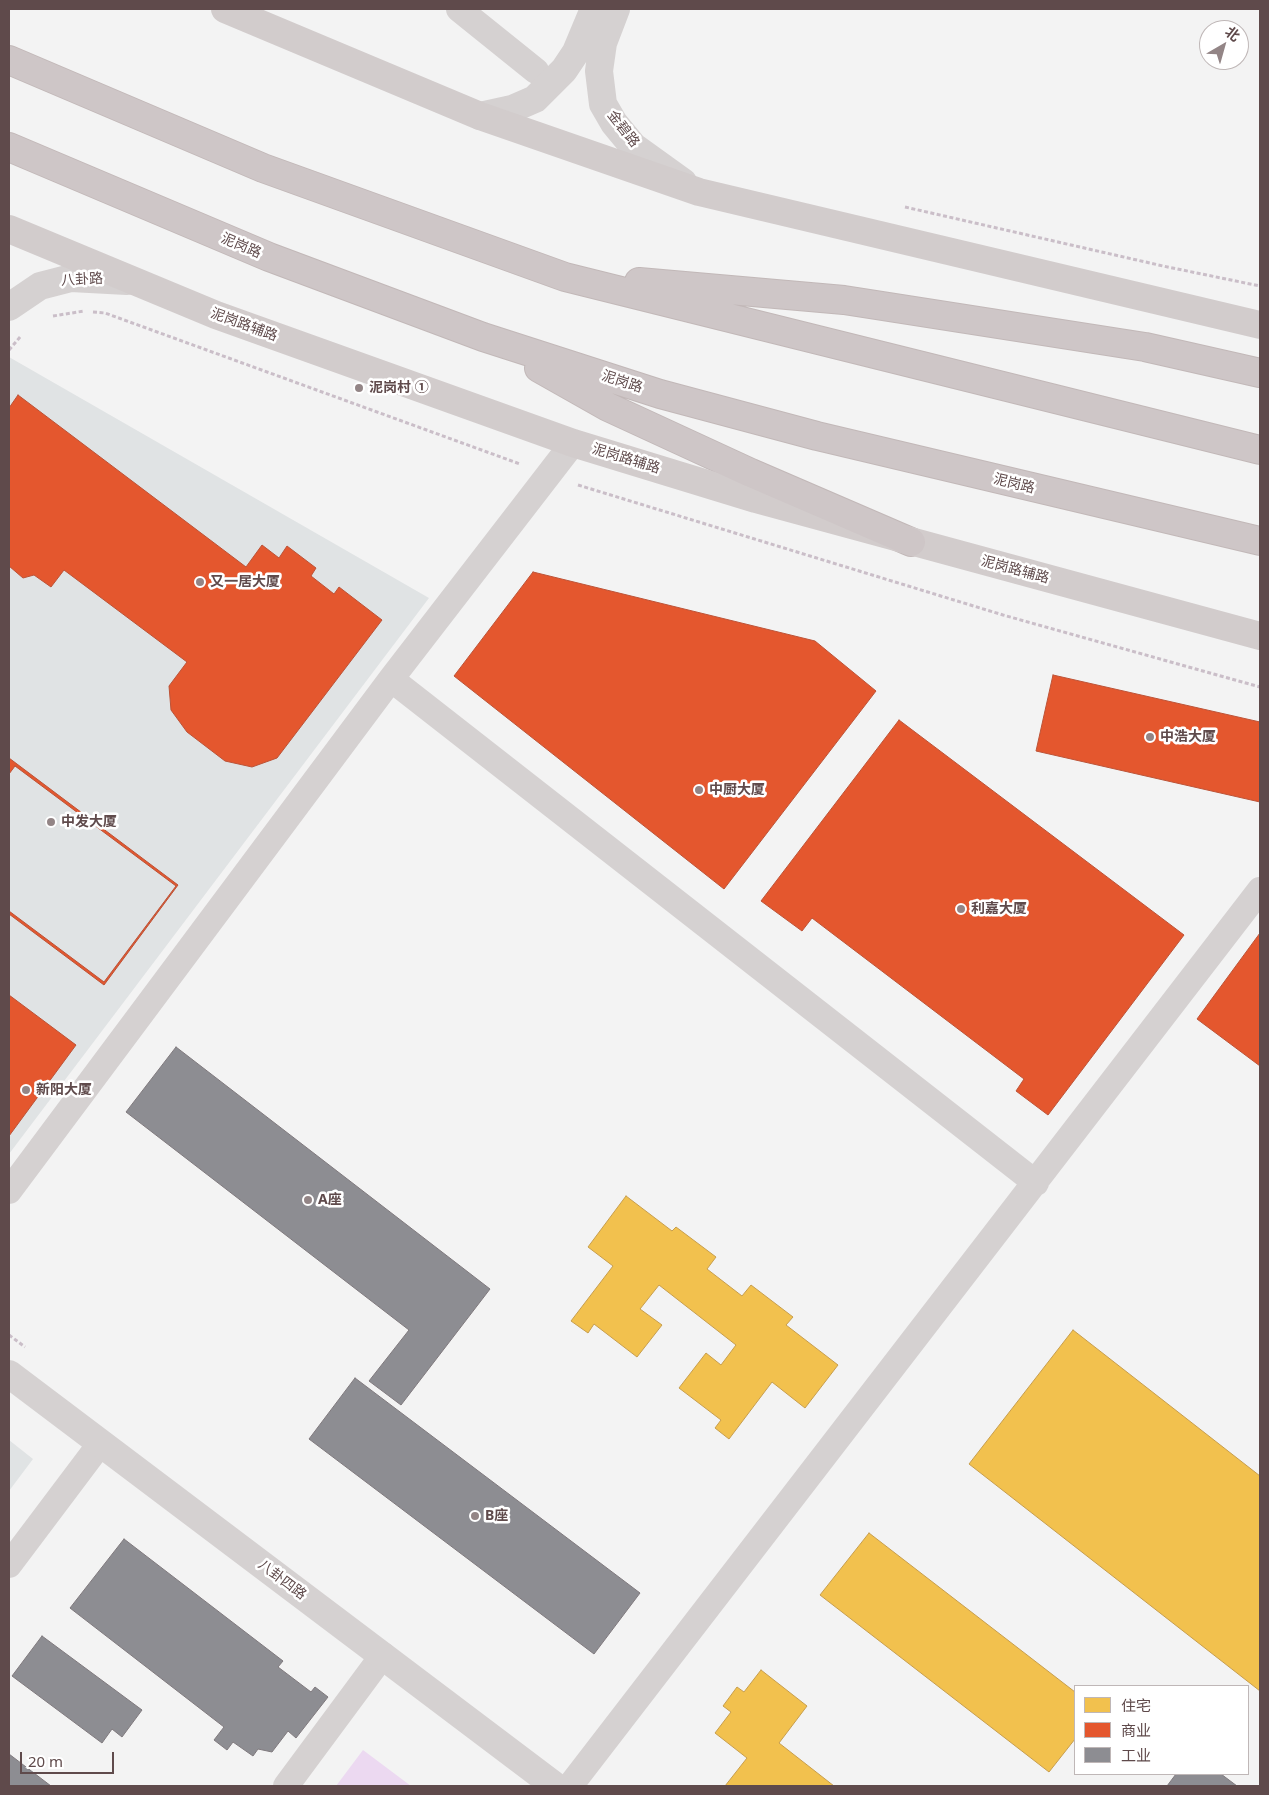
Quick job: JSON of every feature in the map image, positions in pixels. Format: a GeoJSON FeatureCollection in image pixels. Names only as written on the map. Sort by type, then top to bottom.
{"type":"FeatureCollection","features":[{"type":"Feature","properties":{"kind":"highway"},"geometry":{"type":"LineString","coordinates":[[9,60],[263,168],[565,277],[1260,450]]}},
{"type":"Feature","properties":{"kind":"highway","name":"泥岗路"},"geometry":{"type":"LineString","coordinates":[[9,147],[270,257],[483,337],[660,394],[799,431],[1260,541]]}},
{"type":"Feature","properties":{"kind":"highway"},"geometry":{"type":"LineString","coordinates":[[565,277],[844,300],[1145,347],[1260,373]]}},
{"type":"Feature","properties":{"kind":"highway"},"geometry":{"type":"LineString","coordinates":[[483,337],[608,407],[751,473],[911,542]]}},
{"type":"Feature","properties":{"kind":"main road"},"geometry":{"type":"LineString","coordinates":[[225,9],[480,116],[699,192],[1260,326]]}},
{"type":"Feature","properties":{"kind":"main road","name":"泥岗路辅路"},"geometry":{"type":"LineString","coordinates":[[9,229],[132,281],[291,343],[573,443],[756,499],[1256,636]]}},
{"type":"Feature","properties":{"kind":"street"},"geometry":{"type":"LineString","coordinates":[[458,9],[536,71]]}},
{"type":"Feature","properties":{"kind":"street"},"geometry":{"type":"LineString","coordinates":[[480,116],[512,109],[535,98],[551,83],[564,70],[576,52],[594,9]]}},
{"type":"Feature","properties":{"kind":"street","name":"金碧路"},"geometry":{"type":"LineString","coordinates":[[616,9],[603,43],[599,71],[603,104],[614,123],[633,146],[699,192]]}},
{"type":"Feature","properties":{"kind":"street","name":"八卦路"},"geometry":{"type":"LineString","coordinates":[[9,307],[40,286],[71,278],[132,281]]}},
{"type":"Feature","properties":{"kind":"street"},"geometry":{"type":"LineString","coordinates":[[9,1190],[391,679],[573,443]]}},
{"type":"Feature","properties":{"kind":"street"},"geometry":{"type":"LineString","coordinates":[[391,679],[1036,1183]]}},
{"type":"Feature","properties":{"kind":"street"},"geometry":{"type":"LineString","coordinates":[[570,1786],[1260,890]]}},
{"type":"Feature","properties":{"kind":"street","name":"八卦四路"},"geometry":{"type":"LineString","coordinates":[[9,1374],[555,1786]]}},
{"type":"Feature","properties":{"kind":"street"},"geometry":{"type":"LineString","coordinates":[[9,1565],[100,1444]]}},
{"type":"Feature","properties":{"kind":"street"},"geometry":{"type":"LineString","coordinates":[[286,1786],[383,1655]]}},
{"type":"Feature","properties":{"kind":"path"},"geometry":{"type":"LineString","coordinates":[[901,206],[1162,266],[1260,286]]}},
{"type":"Feature","properties":{"kind":"path"},"geometry":{"type":"LineString","coordinates":[[44,318],[84,310],[105,313],[520,465]]}},
{"type":"Feature","properties":{"kind":"path"},"geometry":{"type":"LineString","coordinates":[[9,350],[25,332]]}},
{"type":"Feature","properties":{"kind":"path"},"geometry":{"type":"LineString","coordinates":[[578,485],[1003,615],[1260,687]]}},
{"type":"Feature","properties":{"kind":"shaded area"},"geometry":{"type":"Polygon","coordinates":[[[9,357],[429,598],[9,1154],[9,357]]]}},
{"type":"Feature","properties":{"kind":"shaded area"},"geometry":{"type":"Polygon","coordinates":[[[9,1440],[33,1459],[9,1491],[9,1440]]]}},
{"type":"Feature","properties":{"kind":"shaded area"},"geometry":{"type":"Polygon","coordinates":[[[363,1750],[411,1786],[336,1786],[363,1750]]]}},
{"type":"Feature","properties":{"kind":"building: 住宅"},"geometry":{"type":"Polygon","coordinates":[[[626,1196],[672,1231],[676,1227],[716,1257],[707,1269],[742,1296],[751,1285],[793,1317],[786,1325],[838,1365],[805,1408],[772,1382],[729,1439],[715,1428],[721,1420],[679,1388],[706,1353],[721,1365],[736,1345],[659,1285],[640,1309],[662,1325],[637,1357],[594,1324],[588,1333],[571,1321],[613,1266],[588,1247],[626,1196]]]}},
{"type":"Feature","properties":{"kind":"building: 住宅"},"geometry":{"type":"Polygon","coordinates":[[[1073,1330],[1260,1476],[1260,1691],[969,1464],[1073,1330]]]}},
{"type":"Feature","properties":{"kind":"building: 住宅"},"geometry":{"type":"Polygon","coordinates":[[[869,1533],[1074,1691],[1074,1740],[1049,1772],[820,1595],[869,1533]]]}},
{"type":"Feature","properties":{"kind":"building: 住宅"},"geometry":{"type":"Polygon","coordinates":[[[761,1670],[807,1706],[779,1743],[834,1786],[725,1786],[747,1758],[715,1733],[731,1712],[723,1706],[737,1687],[744,1692],[761,1670]]]}},
{"type":"Feature","properties":{"kind":"building: 商业","name":"又一居大厦"},"geometry":{"type":"Polygon","coordinates":[[[18,395],[246,567],[262,545],[279,558],[287,546],[316,568],[311,576],[334,594],[339,587],[382,620],[277,758],[252,767],[225,761],[187,732],[171,710],[169,686],[187,662],[64,570],[51,587],[34,575],[23,578],[9,566],[9,408],[18,395]]]}},
{"type":"Feature","properties":{"kind":"building: 商业","name":"中厨大厦"},"geometry":{"type":"Polygon","coordinates":[[[533,572],[815,641],[876,691],[724,889],[454,676],[533,572]]]}},
{"type":"Feature","properties":{"kind":"building: 商业","name":"中浩大厦"},"geometry":{"type":"Polygon","coordinates":[[[1053,675],[1260,722],[1260,802],[1036,751],[1053,675]]]}},
{"type":"Feature","properties":{"kind":"building: 商业","name":"利嘉大厦"},"geometry":{"type":"Polygon","coordinates":[[[899,720],[1184,935],[1048,1115],[1016,1091],[1024,1079],[812,918],[802,931],[761,901],[899,720]]]}},
{"type":"Feature","properties":{"kind":"building: 商业","name":"中发大厦"},"geometry":{"type":"Polygon","coordinates":[[[9,758],[178,885],[104,985],[9,914],[9,758]]]}},
{"type":"Feature","properties":{"kind":"building: 商业","name":"中发大厦"},"geometry":{"type":"Polygon","coordinates":[[[15,766],[176,886],[104,982],[9,911],[9,774],[15,766]]]}},
{"type":"Feature","properties":{"kind":"building: 商业"},"geometry":{"type":"Polygon","coordinates":[[[1260,933],[1260,1066],[1197,1019],[1260,933]]]}},
{"type":"Feature","properties":{"kind":"building: 商业","name":"新阳大厦"},"geometry":{"type":"Polygon","coordinates":[[[9,995],[76,1045],[9,1136],[9,995]]]}},
{"type":"Feature","properties":{"kind":"building: 工业","name":"A座"},"geometry":{"type":"Polygon","coordinates":[[[176,1047],[490,1289],[401,1405],[369,1381],[409,1330],[126,1112],[176,1047]]]}},
{"type":"Feature","properties":{"kind":"building: 工业","name":"B座"},"geometry":{"type":"Polygon","coordinates":[[[355,1378],[640,1593],[594,1654],[309,1439],[355,1378]]]}},
{"type":"Feature","properties":{"kind":"building: 工业"},"geometry":{"type":"Polygon","coordinates":[[[124,1539],[283,1661],[278,1667],[311,1692],[315,1687],[328,1697],[296,1738],[288,1731],[272,1752],[258,1749],[253,1756],[233,1742],[227,1750],[214,1740],[224,1727],[70,1608],[124,1539]]]}},
{"type":"Feature","properties":{"kind":"building: 工业"},"geometry":{"type":"Polygon","coordinates":[[[42,1636],[142,1710],[122,1737],[112,1729],[102,1743],[12,1676],[42,1636]]]}},
{"type":"Feature","properties":{"kind":"building: 工业"},"geometry":{"type":"Polygon","coordinates":[[[9,1754],[51,1786],[9,1786],[9,1754]]]}},
{"type":"Feature","properties":{"kind":"building: 工业"},"geometry":{"type":"Polygon","coordinates":[[[1175,1775],[1222,1775],[1237,1786],[1167,1786],[1175,1775]]]}},
{"type":"Feature","properties":{"kind":"place","name":"泥岗村 ①"},"geometry":{"type":"Point","coordinates":[359,388]}},
{"type":"Feature","properties":{"kind":"place","name":"又一居大厦"},"geometry":{"type":"Point","coordinates":[200,582]}},
{"type":"Feature","properties":{"kind":"place","name":"中浩大厦"},"geometry":{"type":"Point","coordinates":[1150,737]}},
{"type":"Feature","properties":{"kind":"place","name":"中厨大厦"},"geometry":{"type":"Point","coordinates":[699,790]}},
{"type":"Feature","properties":{"kind":"place","name":"中发大厦"},"geometry":{"type":"Point","coordinates":[51,822]}},
{"type":"Feature","properties":{"kind":"place","name":"利嘉大厦"},"geometry":{"type":"Point","coordinates":[961,909]}},
{"type":"Feature","properties":{"kind":"place","name":"新阳大厦"},"geometry":{"type":"Point","coordinates":[26,1090]}},
{"type":"Feature","properties":{"kind":"place","name":"A座"},"geometry":{"type":"Point","coordinates":[308,1200]}},
{"type":"Feature","properties":{"kind":"place","name":"B座"},"geometry":{"type":"Point","coordinates":[475,1516]}}]}
